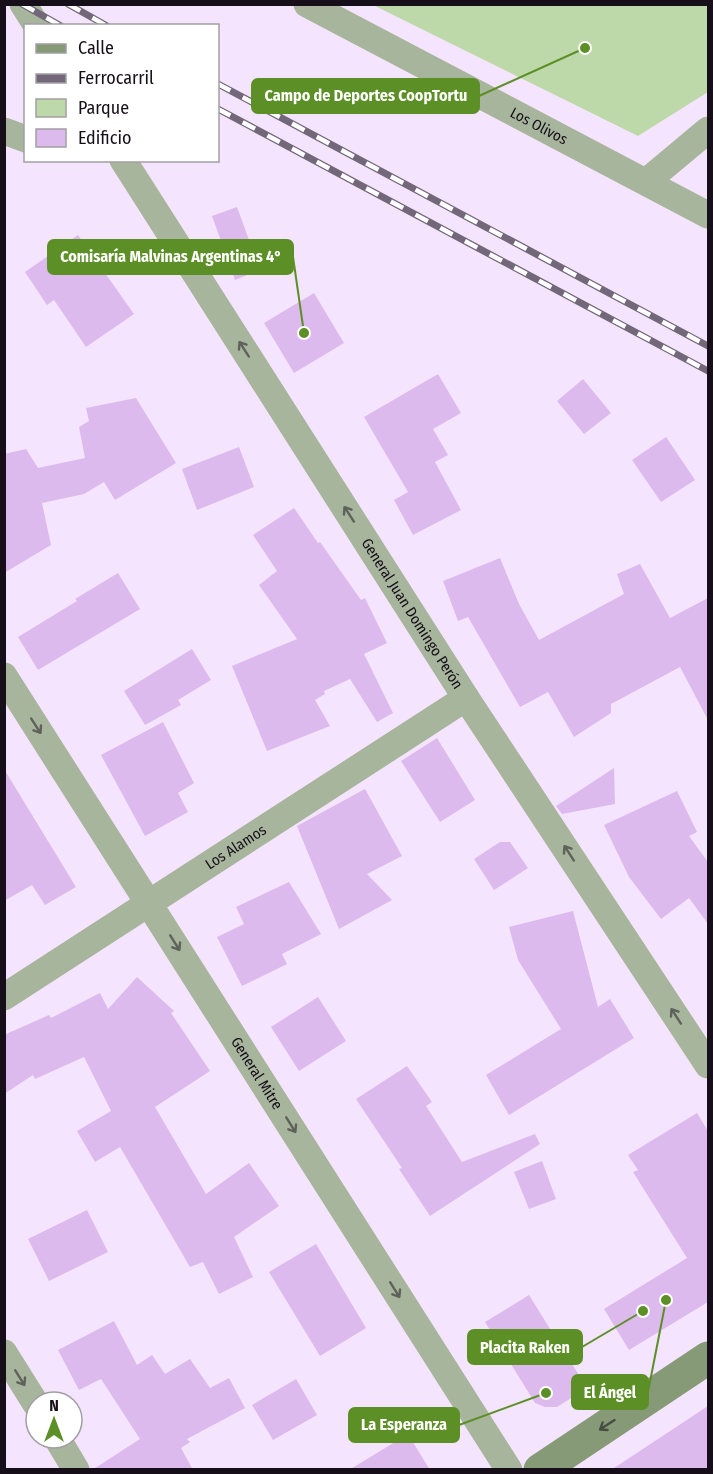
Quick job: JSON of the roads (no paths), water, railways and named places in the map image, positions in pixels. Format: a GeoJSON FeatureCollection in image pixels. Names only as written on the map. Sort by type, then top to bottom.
{"type":"FeatureCollection","features":[{"type":"Feature","properties":{"kind":"main road"},"geometry":{"type":"LineString","coordinates":[[540,1470],[708,1358]]}},
{"type":"Feature","properties":{"kind":"street"},"geometry":{"type":"LineString","coordinates":[[23,4],[36,24]]}},
{"type":"Feature","properties":{"kind":"street","name":"Los Olivos"},"geometry":{"type":"LineString","coordinates":[[307,4],[708,215]]}},
{"type":"Feature","properties":{"kind":"street"},"geometry":{"type":"LineString","coordinates":[[646,181],[708,130]]}},
{"type":"Feature","properties":{"kind":"street"},"geometry":{"type":"LineString","coordinates":[[4,131],[24,138]]}},
{"type":"Feature","properties":{"kind":"street","name":"General Juan Domingo Perón"},"geometry":{"type":"LineString","coordinates":[[124,162],[466,698],[708,1065]]}},
{"type":"Feature","properties":{"kind":"street","name":"General Mitre"},"geometry":{"type":"LineString","coordinates":[[4,676],[509,1470]]}},
{"type":"Feature","properties":{"kind":"street","name":"Los Alamos"},"geometry":{"type":"LineString","coordinates":[[4,998],[466,698]]}},
{"type":"Feature","properties":{"kind":"street"},"geometry":{"type":"LineString","coordinates":[[4,1353],[27,1390]]}},
{"type":"Feature","properties":{"kind":"street"},"geometry":{"type":"LineString","coordinates":[[64,1450],[76,1470]]}},
{"type":"Feature","properties":{"kind":"railway"},"geometry":{"type":"LineString","coordinates":[[22,4],[57,24]]}},
{"type":"Feature","properties":{"kind":"railway"},"geometry":{"type":"LineString","coordinates":[[68,4],[103,24]]}},
{"type":"Feature","properties":{"kind":"railway"},"geometry":{"type":"LineString","coordinates":[[219,85],[708,346]]}},
{"type":"Feature","properties":{"kind":"railway"},"geometry":{"type":"LineString","coordinates":[[219,110],[708,371]]}},
{"type":"Feature","properties":{"kind":"place","name":"Campo de Deportes CoopTortu"},"geometry":{"type":"Point","coordinates":[585,48]}},
{"type":"Feature","properties":{"kind":"place","name":"Comisaría Malvinas Argentinas 4°"},"geometry":{"type":"Point","coordinates":[304,333]}},
{"type":"Feature","properties":{"kind":"place","name":"El Ángel"},"geometry":{"type":"Point","coordinates":[666,1300]}},
{"type":"Feature","properties":{"kind":"place","name":"Placita Raken"},"geometry":{"type":"Point","coordinates":[643,1311]}},
{"type":"Feature","properties":{"kind":"place","name":"La Esperanza"},"geometry":{"type":"Point","coordinates":[546,1393]}}]}
